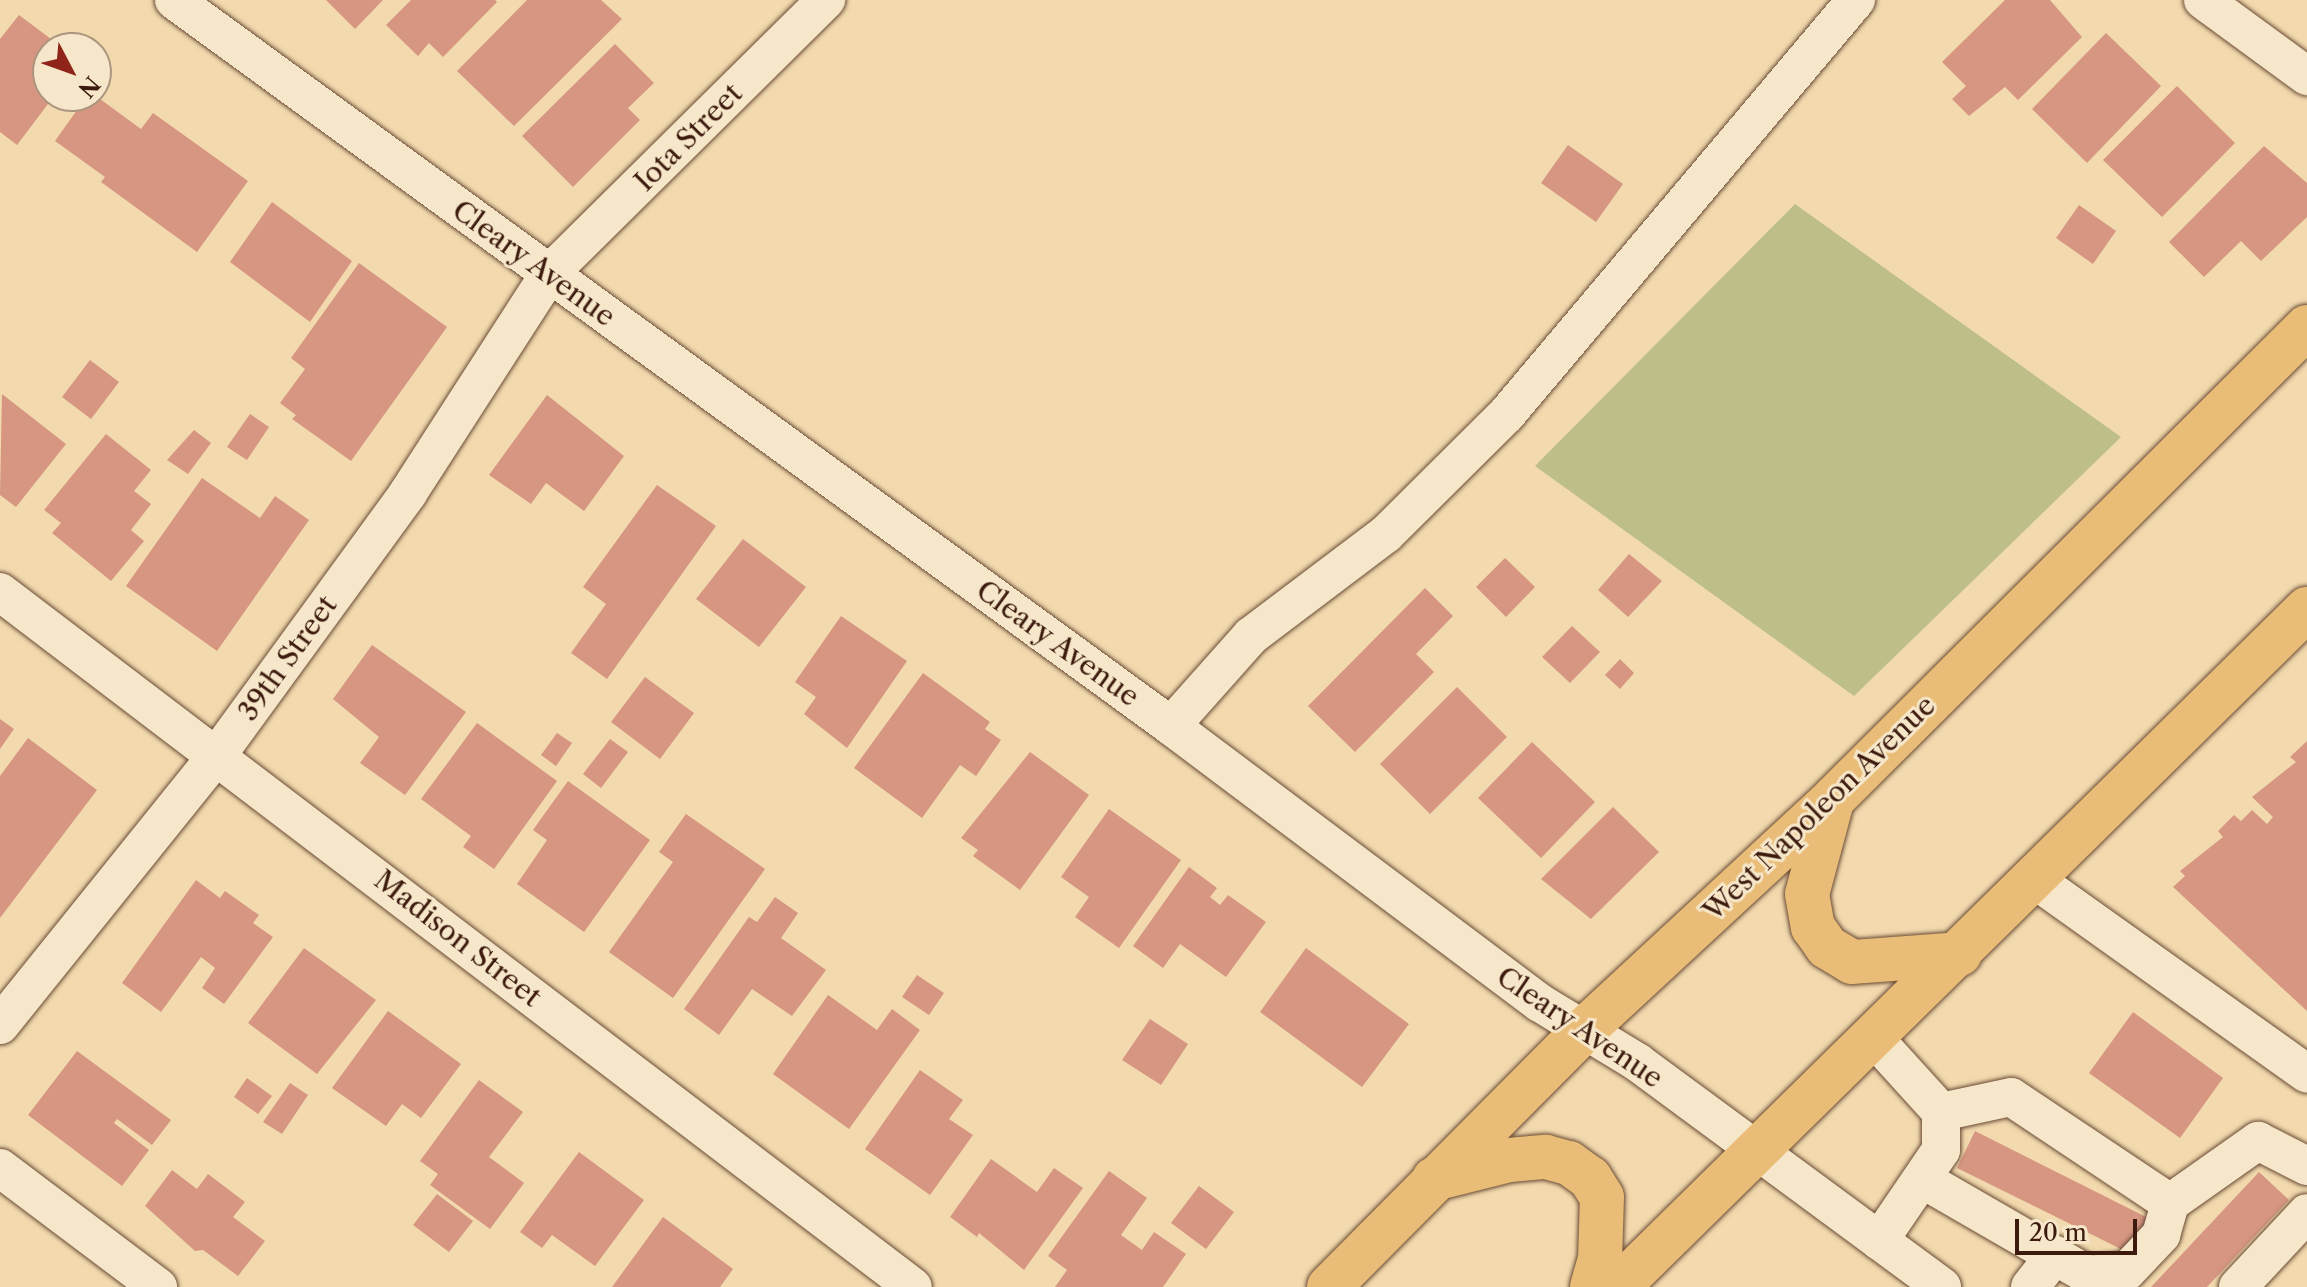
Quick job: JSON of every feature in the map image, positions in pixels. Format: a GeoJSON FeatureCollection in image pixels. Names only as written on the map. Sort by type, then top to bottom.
{"type":"FeatureCollection","features":[{"type":"Feature","properties":{"kind":"main road","name":"West Napoleon Avenue"},"geometry":{"type":"LineString","coordinates":[[1329,1287],[1585,1029],[1833,799],[2307,327]]}},
{"type":"Feature","properties":{"kind":"main road"},"geometry":{"type":"LineString","coordinates":[[1618,1287],[1758,1153],[2307,609]]}},
{"type":"Feature","properties":{"kind":"main road"},"geometry":{"type":"LineString","coordinates":[[1833,799],[1807,894],[1813,927],[1827,947],[1852,962],[1960,954]]}},
{"type":"Feature","properties":{"kind":"main road"},"geometry":{"type":"LineString","coordinates":[[1433,1179],[1509,1160],[1546,1157],[1569,1163],[1590,1178],[1602,1197],[1600,1259],[1592,1287]]}},
{"type":"Feature","properties":{"kind":"street","name":"Cleary Avenue"},"geometry":{"type":"LineString","coordinates":[[174,0],[1171,726],[1540,1003],[1585,1029],[1942,1287]]}},
{"type":"Feature","properties":{"kind":"street","name":"Iota Street"},"geometry":{"type":"LineString","coordinates":[[549,274],[826,0]]}},
{"type":"Feature","properties":{"kind":"street"},"geometry":{"type":"LineString","coordinates":[[1171,726],[1251,636],[1386,534],[1506,415],[1856,0]]}},
{"type":"Feature","properties":{"kind":"street"},"geometry":{"type":"LineString","coordinates":[[2203,0],[2307,76]]}},
{"type":"Feature","properties":{"kind":"street","name":"39th Street"},"geometry":{"type":"LineString","coordinates":[[0,1025],[218,754],[408,493],[549,274]]}},
{"type":"Feature","properties":{"kind":"street","name":"Madison Street"},"geometry":{"type":"LineString","coordinates":[[0,592],[218,754],[913,1287]]}},
{"type":"Feature","properties":{"kind":"street"},"geometry":{"type":"LineString","coordinates":[[2034,879],[2307,1074]]}},
{"type":"Feature","properties":{"kind":"street"},"geometry":{"type":"LineString","coordinates":[[1874,1038],[1941,1112],[1941,1150],[1879,1241]]}},
{"type":"Feature","properties":{"kind":"street"},"geometry":{"type":"LineString","coordinates":[[1941,1112],[2011,1097],[2170,1203]]}},
{"type":"Feature","properties":{"kind":"street"},"geometry":{"type":"LineString","coordinates":[[1922,1179],[2088,1275],[2127,1271],[2161,1235],[2170,1203],[2258,1141],[2307,1166]]}},
{"type":"Feature","properties":{"kind":"street"},"geometry":{"type":"LineString","coordinates":[[0,1168],[158,1287]]}},
{"type":"Feature","properties":{"kind":"street"},"geometry":{"type":"LineString","coordinates":[[2238,1287],[2307,1213]]}},
{"type":"Feature","properties":{"kind":"street"},"geometry":{"type":"LineString","coordinates":[[2030,1287],[2055,1255]]}},
{"type":"Feature","properties":{"kind":"green space"},"geometry":{"type":"Polygon","coordinates":[[[1795,204],[2121,437],[1854,696],[1535,466],[1795,204]]]}},
{"type":"Feature","properties":{"kind":"building"},"geometry":{"type":"Polygon","coordinates":[[[326,0],[383,0],[355,29],[326,0]]]}},
{"type":"Feature","properties":{"kind":"building"},"geometry":{"type":"Polygon","coordinates":[[[411,0],[497,2],[443,57],[429,43],[418,56],[386,25],[411,0]]]}},
{"type":"Feature","properties":{"kind":"building"},"geometry":{"type":"Polygon","coordinates":[[[527,0],[601,0],[622,19],[514,126],[457,71],[527,0]]]}},
{"type":"Feature","properties":{"kind":"building"},"geometry":{"type":"Polygon","coordinates":[[[2005,0],[2050,0],[2082,37],[2018,100],[2005,87],[1969,116],[1952,99],[1966,86],[1942,62],[2005,0]]]}},
{"type":"Feature","properties":{"kind":"building"},"geometry":{"type":"Polygon","coordinates":[[[19,15],[42,32],[32,32],[32,112],[42,112],[17,145],[0,132],[0,39],[19,15]]]}},
{"type":"Feature","properties":{"kind":"building"},"geometry":{"type":"Polygon","coordinates":[[[2106,33],[2161,86],[2087,163],[2032,109],[2106,33]]]}},
{"type":"Feature","properties":{"kind":"building"},"geometry":{"type":"Polygon","coordinates":[[[615,44],[654,83],[628,108],[640,120],[573,187],[522,136],[615,44]]]}},
{"type":"Feature","properties":{"kind":"building"},"geometry":{"type":"Polygon","coordinates":[[[2177,86],[2235,143],[2162,217],[2103,160],[2177,86]]]}},
{"type":"Feature","properties":{"kind":"building"},"geometry":{"type":"Polygon","coordinates":[[[112,108],[141,129],[153,113],[248,181],[197,252],[101,182],[105,177],[55,141],[76,112],[112,112],[112,108]]]}},
{"type":"Feature","properties":{"kind":"building"},"geometry":{"type":"Polygon","coordinates":[[[1568,145],[1623,184],[1596,222],[1541,183],[1568,145]]]}},
{"type":"Feature","properties":{"kind":"building"},"geometry":{"type":"Polygon","coordinates":[[[2264,146],[2307,183],[2307,217],[2261,261],[2241,241],[2204,277],[2169,242],[2264,146]]]}},
{"type":"Feature","properties":{"kind":"building"},"geometry":{"type":"Polygon","coordinates":[[[272,202],[352,261],[310,322],[230,262],[272,202]]]}},
{"type":"Feature","properties":{"kind":"building"},"geometry":{"type":"Polygon","coordinates":[[[2079,205],[2116,231],[2093,264],[2056,238],[2079,205]]]}},
{"type":"Feature","properties":{"kind":"building"},"geometry":{"type":"Polygon","coordinates":[[[359,263],[447,327],[351,461],[292,419],[296,415],[280,403],[305,369],[291,358],[359,263]]]}},
{"type":"Feature","properties":{"kind":"building"},"geometry":{"type":"Polygon","coordinates":[[[90,360],[119,382],[91,419],[62,397],[90,360]]]}},
{"type":"Feature","properties":{"kind":"building"},"geometry":{"type":"Polygon","coordinates":[[[2,394],[66,444],[16,507],[0,495],[2,394]]]}},
{"type":"Feature","properties":{"kind":"building"},"geometry":{"type":"Polygon","coordinates":[[[547,395],[624,456],[584,511],[546,483],[531,504],[489,475],[547,395]]]}},
{"type":"Feature","properties":{"kind":"building"},"geometry":{"type":"Polygon","coordinates":[[[250,414],[269,427],[247,460],[227,447],[250,414]]]}},
{"type":"Feature","properties":{"kind":"building"},"geometry":{"type":"Polygon","coordinates":[[[194,430],[211,443],[188,474],[167,460],[194,430]]]}},
{"type":"Feature","properties":{"kind":"building"},"geometry":{"type":"Polygon","coordinates":[[[106,434],[151,470],[134,491],[151,504],[131,530],[144,541],[111,581],[52,533],[61,523],[44,510],[106,434]]]}},
{"type":"Feature","properties":{"kind":"building"},"geometry":{"type":"Polygon","coordinates":[[[202,478],[260,518],[275,496],[309,520],[217,651],[126,586],[202,478]]]}},
{"type":"Feature","properties":{"kind":"building"},"geometry":{"type":"Polygon","coordinates":[[[657,485],[716,526],[607,679],[571,653],[606,604],[583,587],[657,485]]]}},
{"type":"Feature","properties":{"kind":"building"},"geometry":{"type":"Polygon","coordinates":[[[743,539],[806,587],[759,647],[696,599],[743,539]]]}},
{"type":"Feature","properties":{"kind":"building"},"geometry":{"type":"Polygon","coordinates":[[[1629,554],[1662,581],[1628,617],[1598,590],[1629,554]]]}},
{"type":"Feature","properties":{"kind":"building"},"geometry":{"type":"Polygon","coordinates":[[[1505,558],[1535,587],[1506,617],[1476,587],[1505,558]]]}},
{"type":"Feature","properties":{"kind":"building"},"geometry":{"type":"Polygon","coordinates":[[[1425,588],[1453,616],[1416,654],[1434,672],[1355,752],[1308,706],[1425,588]]]}},
{"type":"Feature","properties":{"kind":"building"},"geometry":{"type":"Polygon","coordinates":[[[841,616],[907,661],[847,748],[804,714],[816,697],[795,682],[841,616]]]}},
{"type":"Feature","properties":{"kind":"building"},"geometry":{"type":"Polygon","coordinates":[[[1572,626],[1600,652],[1570,683],[1542,657],[1572,626]]]}},
{"type":"Feature","properties":{"kind":"building"},"geometry":{"type":"Polygon","coordinates":[[[372,645],[466,712],[405,795],[360,763],[379,737],[333,699],[372,645]]]}},
{"type":"Feature","properties":{"kind":"building"},"geometry":{"type":"Polygon","coordinates":[[[1620,659],[1634,673],[1620,689],[1605,675],[1620,659]]]}},
{"type":"Feature","properties":{"kind":"building"},"geometry":{"type":"Polygon","coordinates":[[[923,673],[990,722],[985,729],[1001,740],[976,776],[960,765],[922,818],[854,768],[923,673]]]}},
{"type":"Feature","properties":{"kind":"building"},"geometry":{"type":"Polygon","coordinates":[[[645,677],[694,713],[660,759],[611,722],[645,677]]]}},
{"type":"Feature","properties":{"kind":"building"},"geometry":{"type":"Polygon","coordinates":[[[1457,687],[1507,737],[1430,814],[1380,764],[1457,687]]]}},
{"type":"Feature","properties":{"kind":"building"},"geometry":{"type":"Polygon","coordinates":[[[0,719],[14,729],[0,749],[0,719]]]}},
{"type":"Feature","properties":{"kind":"building"},"geometry":{"type":"Polygon","coordinates":[[[477,723],[557,781],[494,869],[463,847],[471,836],[421,799],[477,723]]]}},
{"type":"Feature","properties":{"kind":"building"},"geometry":{"type":"Polygon","coordinates":[[[557,733],[572,743],[556,766],[541,755],[557,733]]]}},
{"type":"Feature","properties":{"kind":"building"},"geometry":{"type":"Polygon","coordinates":[[[28,738],[97,790],[0,918],[0,776],[28,738]]]}},
{"type":"Feature","properties":{"kind":"building"},"geometry":{"type":"Polygon","coordinates":[[[610,739],[628,752],[601,788],[583,774],[610,739]]]}},
{"type":"Feature","properties":{"kind":"building"},"geometry":{"type":"Polygon","coordinates":[[[2307,741],[2307,1011],[2173,887],[2185,876],[2180,871],[2223,837],[2218,831],[2234,815],[2241,821],[2252,810],[2267,824],[2273,817],[2252,797],[2296,762],[2290,757],[2307,741]]]}},
{"type":"Feature","properties":{"kind":"building"},"geometry":{"type":"Polygon","coordinates":[[[1532,742],[1595,802],[1541,858],[1478,798],[1532,742]]]}},
{"type":"Feature","properties":{"kind":"building"},"geometry":{"type":"Polygon","coordinates":[[[1030,752],[1089,795],[1020,890],[973,856],[978,850],[961,838],[1030,752]]]}},
{"type":"Feature","properties":{"kind":"building"},"geometry":{"type":"Polygon","coordinates":[[[568,781],[650,840],[584,932],[517,884],[547,840],[533,830],[568,781]]]}},
{"type":"Feature","properties":{"kind":"building"},"geometry":{"type":"Polygon","coordinates":[[[1613,807],[1659,852],[1591,919],[1541,879],[1613,807]]]}},
{"type":"Feature","properties":{"kind":"building"},"geometry":{"type":"Polygon","coordinates":[[[1109,809],[1181,860],[1119,948],[1075,917],[1089,897],[1061,877],[1109,809]]]}},
{"type":"Feature","properties":{"kind":"building"},"geometry":{"type":"Polygon","coordinates":[[[686,814],[765,869],[673,998],[609,952],[673,862],[659,852],[686,814]]]}},
{"type":"Feature","properties":{"kind":"building"},"geometry":{"type":"Polygon","coordinates":[[[1189,867],[1217,888],[1210,897],[1220,905],[1228,895],[1266,922],[1226,977],[1180,944],[1163,968],[1133,946],[1189,867]]]}},
{"type":"Feature","properties":{"kind":"building"},"geometry":{"type":"Polygon","coordinates":[[[196,880],[220,898],[225,891],[259,915],[253,923],[273,937],[224,1004],[202,988],[215,968],[201,957],[161,1012],[122,983],[196,880]]]}},
{"type":"Feature","properties":{"kind":"building"},"geometry":{"type":"Polygon","coordinates":[[[775,897],[798,913],[781,938],[826,970],[792,1016],[752,989],[719,1035],[684,1009],[749,917],[757,922],[775,897]]]}},
{"type":"Feature","properties":{"kind":"building"},"geometry":{"type":"Polygon","coordinates":[[[304,948],[376,1000],[317,1074],[248,1023],[304,948]]]}},
{"type":"Feature","properties":{"kind":"building"},"geometry":{"type":"Polygon","coordinates":[[[1306,948],[1409,1024],[1362,1087],[1260,1012],[1306,948]]]}},
{"type":"Feature","properties":{"kind":"building"},"geometry":{"type":"Polygon","coordinates":[[[917,975],[944,993],[929,1015],[902,997],[917,975]]]}},
{"type":"Feature","properties":{"kind":"building"},"geometry":{"type":"Polygon","coordinates":[[[828,995],[877,1030],[892,1009],[920,1030],[849,1129],[773,1074],[828,995]]]}},
{"type":"Feature","properties":{"kind":"building"},"geometry":{"type":"Polygon","coordinates":[[[388,1011],[461,1064],[421,1118],[402,1104],[386,1126],[332,1088],[388,1011]]]}},
{"type":"Feature","properties":{"kind":"building"},"geometry":{"type":"Polygon","coordinates":[[[2133,1012],[2223,1078],[2180,1138],[2089,1073],[2133,1012]]]}},
{"type":"Feature","properties":{"kind":"building"},"geometry":{"type":"Polygon","coordinates":[[[1150,1019],[1188,1044],[1161,1085],[1122,1060],[1150,1019]]]}},
{"type":"Feature","properties":{"kind":"building"},"geometry":{"type":"Polygon","coordinates":[[[77,1051],[171,1120],[152,1145],[117,1119],[114,1123],[149,1150],[122,1186],[28,1115],[77,1051]]]}},
{"type":"Feature","properties":{"kind":"building"},"geometry":{"type":"Polygon","coordinates":[[[920,1070],[963,1100],[949,1119],[973,1135],[930,1195],[865,1149],[920,1070]]]}},
{"type":"Feature","properties":{"kind":"building"},"geometry":{"type":"Polygon","coordinates":[[[247,1078],[272,1096],[258,1114],[234,1097],[247,1078]]]}},
{"type":"Feature","properties":{"kind":"building"},"geometry":{"type":"Polygon","coordinates":[[[479,1080],[523,1112],[489,1157],[524,1183],[490,1229],[430,1185],[438,1174],[420,1161],[479,1080]]]}},
{"type":"Feature","properties":{"kind":"building"},"geometry":{"type":"Polygon","coordinates":[[[290,1083],[308,1095],[282,1134],[263,1122],[290,1083]]]}},
{"type":"Feature","properties":{"kind":"building"},"geometry":{"type":"Polygon","coordinates":[[[1975,1131],[2148,1218],[2129,1253],[1957,1168],[1975,1131]]]}},
{"type":"Feature","properties":{"kind":"building"},"geometry":{"type":"Polygon","coordinates":[[[579,1152],[644,1200],[595,1266],[552,1235],[542,1248],[520,1232],[579,1152]]]}},
{"type":"Feature","properties":{"kind":"building"},"geometry":{"type":"Polygon","coordinates":[[[991,1159],[1037,1192],[1054,1168],[1083,1188],[1024,1270],[979,1233],[977,1237],[950,1217],[991,1159]]]}},
{"type":"Feature","properties":{"kind":"building"},"geometry":{"type":"Polygon","coordinates":[[[172,1170],[197,1189],[208,1174],[245,1202],[233,1217],[265,1241],[238,1276],[203,1250],[195,1251],[145,1206],[172,1170]]]}},
{"type":"Feature","properties":{"kind":"building"},"geometry":{"type":"Polygon","coordinates":[[[1109,1171],[1147,1198],[1121,1235],[1142,1250],[1154,1232],[1186,1254],[1163,1287],[1055,1287],[1067,1270],[1048,1256],[1109,1171]]]}},
{"type":"Feature","properties":{"kind":"building"},"geometry":{"type":"Polygon","coordinates":[[[2259,1172],[2289,1200],[2207,1287],[2151,1287],[2259,1172]]]}},
{"type":"Feature","properties":{"kind":"building"},"geometry":{"type":"Polygon","coordinates":[[[1199,1186],[1234,1212],[1206,1249],[1171,1223],[1199,1186]]]}},
{"type":"Feature","properties":{"kind":"building"},"geometry":{"type":"Polygon","coordinates":[[[437,1194],[473,1221],[449,1252],[413,1225],[437,1194]]]}},
{"type":"Feature","properties":{"kind":"building"},"geometry":{"type":"Polygon","coordinates":[[[663,1217],[733,1269],[720,1287],[612,1287],[663,1217]]]}}]}
